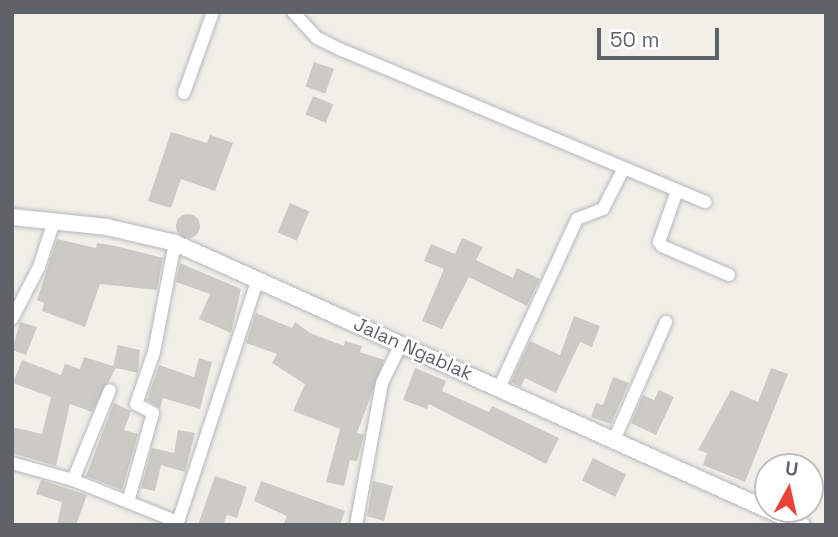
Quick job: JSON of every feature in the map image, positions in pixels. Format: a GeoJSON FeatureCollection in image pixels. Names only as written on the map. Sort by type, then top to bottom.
{"type":"FeatureCollection","features":[{"type":"Feature","properties":{"kind":"street"},"geometry":{"type":"LineString","coordinates":[[184,93],[213,12]]}},
{"type":"Feature","properties":{"kind":"street"},"geometry":{"type":"LineString","coordinates":[[293,12],[317,38],[342,50],[623,170],[706,202]]}},
{"type":"Feature","properties":{"kind":"street"},"geometry":{"type":"LineString","coordinates":[[499,388],[577,219],[603,209],[623,170]]}},
{"type":"Feature","properties":{"kind":"street"},"geometry":{"type":"LineString","coordinates":[[677,191],[659,242],[662,246],[729,275]]}},
{"type":"Feature","properties":{"kind":"street","name":"Jalan Ngablak"},"geometry":{"type":"LineString","coordinates":[[12,217],[121,229],[174,243],[802,525]]}},
{"type":"Feature","properties":{"kind":"street"},"geometry":{"type":"LineString","coordinates":[[12,319],[42,260],[54,221]]}},
{"type":"Feature","properties":{"kind":"street"},"geometry":{"type":"LineString","coordinates":[[128,502],[153,413],[136,404],[154,352],[174,243]]}},
{"type":"Feature","properties":{"kind":"street"},"geometry":{"type":"LineString","coordinates":[[12,463],[73,480],[177,524],[258,279]]}},
{"type":"Feature","properties":{"kind":"street"},"geometry":{"type":"LineString","coordinates":[[614,440],[666,322]]}},
{"type":"Feature","properties":{"kind":"street"},"geometry":{"type":"LineString","coordinates":[[356,525],[382,383],[401,344]]}},
{"type":"Feature","properties":{"kind":"street"},"geometry":{"type":"LineString","coordinates":[[73,480],[110,390]]}},
{"type":"Feature","properties":{"kind":"building"},"geometry":{"type":"Polygon","coordinates":[[[314,62],[334,69],[325,93],[306,87],[314,62]]]}},
{"type":"Feature","properties":{"kind":"building"},"geometry":{"type":"Polygon","coordinates":[[[313,96],[333,104],[326,123],[306,115],[313,96]]]}},
{"type":"Feature","properties":{"kind":"building"},"geometry":{"type":"Polygon","coordinates":[[[171,132],[207,143],[210,135],[233,143],[215,191],[181,179],[171,208],[148,201],[171,132]]]}},
{"type":"Feature","properties":{"kind":"building"},"geometry":{"type":"Polygon","coordinates":[[[290,203],[309,211],[297,241],[277,232],[290,203]]]}},
{"type":"Feature","properties":{"kind":"building"},"geometry":{"type":"Polygon","coordinates":[[[188,214],[196,218],[200,226],[196,234],[188,238],[180,234],[176,226],[180,218],[188,214]]]}},
{"type":"Feature","properties":{"kind":"building"},"geometry":{"type":"Polygon","coordinates":[[[462,238],[483,247],[476,260],[513,278],[517,268],[540,279],[527,306],[469,277],[442,329],[422,321],[444,269],[424,261],[431,244],[455,254],[462,238]]]}},
{"type":"Feature","properties":{"kind":"building"},"geometry":{"type":"Polygon","coordinates":[[[57,239],[96,248],[97,243],[116,246],[163,258],[157,290],[100,284],[85,327],[42,311],[44,303],[37,300],[57,239]]]}},
{"type":"Feature","properties":{"kind":"building"},"geometry":{"type":"Polygon","coordinates":[[[180,263],[241,289],[231,333],[199,319],[210,294],[176,282],[180,263]]]}},
{"type":"Feature","properties":{"kind":"building"},"geometry":{"type":"Polygon","coordinates":[[[256,313],[292,328],[295,322],[310,333],[344,346],[345,341],[362,346],[360,352],[384,360],[357,433],[364,435],[357,461],[350,460],[344,486],[326,482],[340,429],[293,411],[305,384],[272,363],[277,354],[246,343],[256,313]]]}},
{"type":"Feature","properties":{"kind":"building"},"geometry":{"type":"Polygon","coordinates":[[[574,316],[600,326],[592,347],[580,342],[556,393],[525,378],[521,387],[511,382],[530,341],[560,355],[574,316]]]}},
{"type":"Feature","properties":{"kind":"building"},"geometry":{"type":"Polygon","coordinates":[[[20,322],[37,327],[26,355],[12,350],[20,322]]]}},
{"type":"Feature","properties":{"kind":"building"},"geometry":{"type":"Polygon","coordinates":[[[118,345],[140,350],[138,373],[116,368],[92,412],[70,404],[56,466],[12,453],[12,427],[42,434],[51,397],[13,383],[22,360],[61,375],[65,364],[80,369],[84,357],[113,366],[118,345]]]}},
{"type":"Feature","properties":{"kind":"building"},"geometry":{"type":"Polygon","coordinates":[[[199,358],[212,362],[200,409],[163,398],[160,408],[147,400],[159,365],[194,377],[199,358]]]}},
{"type":"Feature","properties":{"kind":"building"},"geometry":{"type":"Polygon","coordinates":[[[415,368],[446,381],[442,391],[489,412],[492,406],[559,438],[546,464],[429,404],[427,409],[403,400],[415,368]]]}},
{"type":"Feature","properties":{"kind":"building"},"geometry":{"type":"Polygon","coordinates":[[[771,368],[788,374],[757,453],[754,453],[745,482],[703,465],[707,453],[698,450],[731,390],[758,402],[771,368]]]}},
{"type":"Feature","properties":{"kind":"building"},"geometry":{"type":"Polygon","coordinates":[[[613,377],[629,383],[611,424],[591,417],[596,403],[603,405],[613,377]]]}},
{"type":"Feature","properties":{"kind":"building"},"geometry":{"type":"Polygon","coordinates":[[[659,390],[674,397],[656,435],[631,423],[643,395],[654,400],[659,390]]]}},
{"type":"Feature","properties":{"kind":"building"},"geometry":{"type":"Polygon","coordinates":[[[114,403],[131,411],[124,430],[138,434],[122,490],[86,476],[114,403]]]}},
{"type":"Feature","properties":{"kind":"building"},"geometry":{"type":"Polygon","coordinates":[[[178,430],[195,433],[185,472],[161,465],[155,491],[141,488],[152,448],[174,453],[178,430]]]}},
{"type":"Feature","properties":{"kind":"building"},"geometry":{"type":"Polygon","coordinates":[[[593,458],[626,474],[615,497],[582,480],[593,458]]]}},
{"type":"Feature","properties":{"kind":"building"},"geometry":{"type":"Polygon","coordinates":[[[215,476],[247,487],[237,518],[227,515],[223,525],[198,525],[215,476]]]}},
{"type":"Feature","properties":{"kind":"building"},"geometry":{"type":"Polygon","coordinates":[[[41,480],[87,495],[76,525],[57,525],[62,502],[36,494],[41,480]]]}},
{"type":"Feature","properties":{"kind":"building"},"geometry":{"type":"Polygon","coordinates":[[[261,481],[345,511],[340,525],[283,525],[287,516],[254,501],[261,481]]]}},
{"type":"Feature","properties":{"kind":"building"},"geometry":{"type":"Polygon","coordinates":[[[373,481],[393,486],[384,521],[367,516],[373,481]]]}}]}
